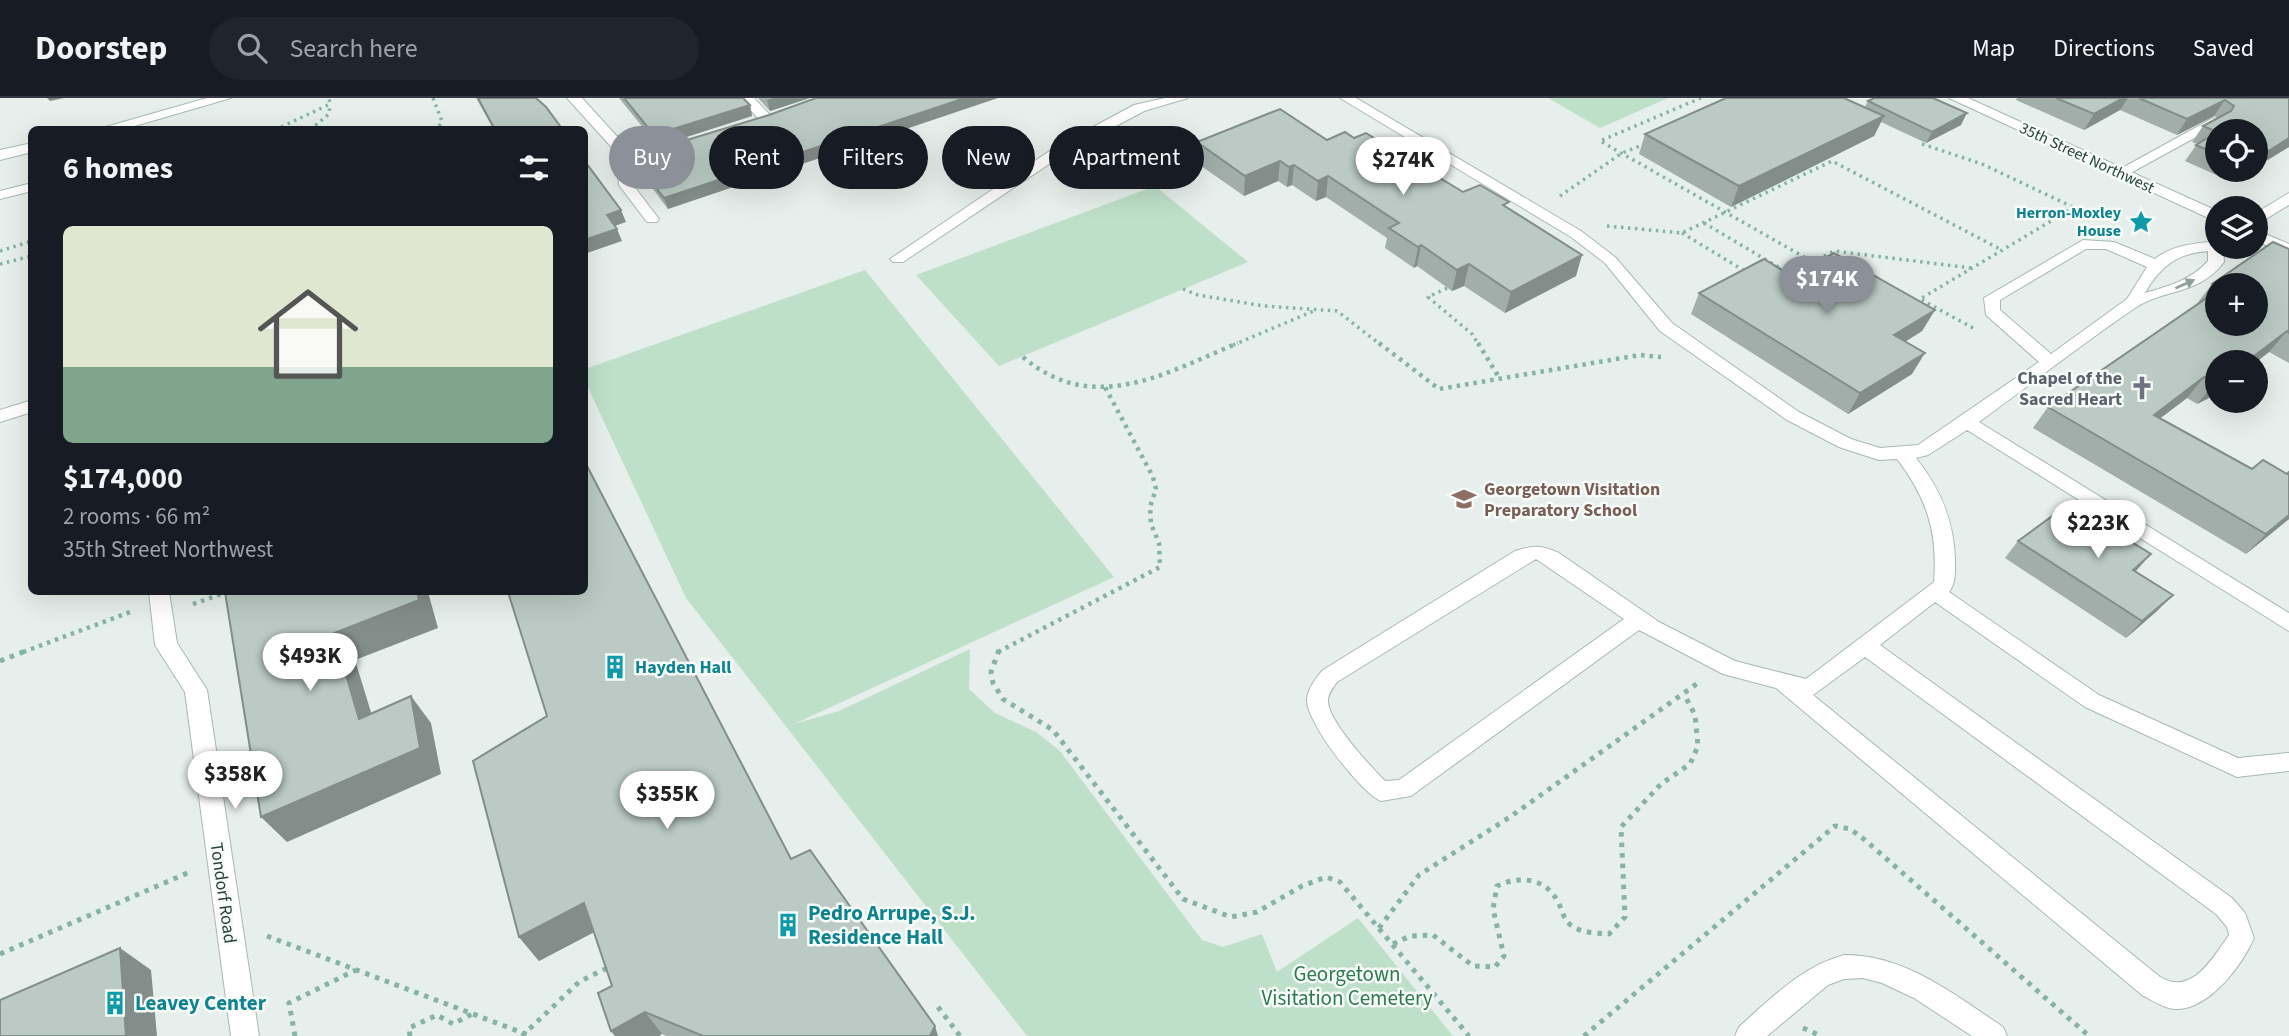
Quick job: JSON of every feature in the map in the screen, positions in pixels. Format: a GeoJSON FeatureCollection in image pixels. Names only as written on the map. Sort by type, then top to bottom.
{"type":"FeatureCollection","features":[{"type":"Feature","properties":{"kind":"street"},"geometry":{"type":"LineString","coordinates":[[117,126],[224,98]]}},
{"type":"Feature","properties":{"kind":"street"},"geometry":{"type":"LineString","coordinates":[[574,98],[609,138]]}},
{"type":"Feature","properties":{"kind":"street","name":"35th Street Northwest"},"geometry":{"type":"LineString","coordinates":[[1956,98],[2205,212]]}},
{"type":"Feature","properties":{"kind":"street"},"geometry":{"type":"LineString","coordinates":[[695,142],[706,139]]}},
{"type":"Feature","properties":{"kind":"street"},"geometry":{"type":"LineString","coordinates":[[0,155],[28,148]]}},
{"type":"Feature","properties":{"kind":"street"},"geometry":{"type":"LineString","coordinates":[[2268,212],[2289,198]]}},
{"type":"Feature","properties":{"kind":"street"},"geometry":{"type":"LineString","coordinates":[[2268,240],[2289,250]]}},
{"type":"Feature","properties":{"kind":"street","name":"Tondorf Road"},"geometry":{"type":"LineString","coordinates":[[160,596],[166,645],[196,690],[245,1036]]}},
{"type":"Feature","properties":{"kind":"lane"},"geometry":{"type":"LineString","coordinates":[[747,98],[767,120]]}},
{"type":"Feature","properties":{"kind":"lane"},"geometry":{"type":"LineString","coordinates":[[898,259],[1059,151],[1139,108],[1181,98]]}},
{"type":"Feature","properties":{"kind":"lane"},"geometry":{"type":"LineString","coordinates":[[1347,98],[1576,234],[1610,260],[1666,327],[1793,416],[1845,443],[1879,454],[1922,451],[1967,422],[2133,302],[2181,287],[2204,275],[2217,259]]}},
{"type":"Feature","properties":{"kind":"lane"},"geometry":{"type":"LineString","coordinates":[[2120,173],[2205,126]]}},
{"type":"Feature","properties":{"kind":"lane"},"geometry":{"type":"LineString","coordinates":[[0,195],[28,188]]}},
{"type":"Feature","properties":{"kind":"lane"},"geometry":{"type":"LineString","coordinates":[[629,189],[652,219]]}},
{"type":"Feature","properties":{"kind":"lane"},"geometry":{"type":"LineString","coordinates":[[2050,362],[1992,312],[1993,298],[2083,244],[2109,245],[2155,265]]}},
{"type":"Feature","properties":{"kind":"lane"},"geometry":{"type":"LineString","coordinates":[[2133,302],[2147,273],[2155,265],[2167,256],[2190,247],[2205,246]]}},
{"type":"Feature","properties":{"kind":"lane"},"geometry":{"type":"LineString","coordinates":[[0,416],[28,407]]}},
{"type":"Feature","properties":{"kind":"lane"},"geometry":{"type":"LineString","coordinates":[[1967,422],[2289,623]]}},
{"type":"Feature","properties":{"kind":"lane"},"geometry":{"type":"LineString","coordinates":[[1639,619],[1403,789],[1381,791],[1365,778],[1318,706],[1320,690],[1330,676],[1522,556],[1537,551],[1552,558],[1639,619],[1730,668],[1809,688],[1944,585],[1946,533],[1927,484],[1903,454]]}},
{"type":"Feature","properties":{"kind":"lane"},"geometry":{"type":"LineString","coordinates":[[1935,592],[2092,701],[2236,768],[2289,762]]}},
{"type":"Feature","properties":{"kind":"lane"},"geometry":{"type":"LineString","coordinates":[[1781,680],[2151,986],[2175,998],[2193,994],[2220,967],[2242,938],[2237,921],[2224,906],[1864,645]]}},
{"type":"Feature","properties":{"kind":"lane"},"geometry":{"type":"LineString","coordinates":[[1748,1036],[1804,986],[1843,967],[1870,969],[1904,979],[1994,1036]]}},
{"type":"Feature","properties":{"kind":"path"},"geometry":{"type":"LineString","coordinates":[[315,126],[329,114],[329,98]]}},
{"type":"Feature","properties":{"kind":"path"},"geometry":{"type":"LineString","coordinates":[[433,98],[442,121],[439,126]]}},
{"type":"Feature","properties":{"kind":"path"},"geometry":{"type":"LineString","coordinates":[[1701,98],[1600,141],[1813,262]]}},
{"type":"Feature","properties":{"kind":"path"},"geometry":{"type":"LineString","coordinates":[[283,126],[330,104]]}},
{"type":"Feature","properties":{"kind":"path"},"geometry":{"type":"LineString","coordinates":[[1559,197],[1622,153],[1647,142]]}},
{"type":"Feature","properties":{"kind":"path"},"geometry":{"type":"LineString","coordinates":[[1922,144],[1982,164],[2108,224]]}},
{"type":"Feature","properties":{"kind":"path"},"geometry":{"type":"LineString","coordinates":[[1682,233],[1832,161],[2002,250]]}},
{"type":"Feature","properties":{"kind":"path"},"geometry":{"type":"LineString","coordinates":[[1703,223],[1790,274]]}},
{"type":"Feature","properties":{"kind":"path"},"geometry":{"type":"LineString","coordinates":[[1605,225],[1682,233],[1758,279]]}},
{"type":"Feature","properties":{"kind":"path"},"geometry":{"type":"LineString","coordinates":[[0,251],[28,243]]}},
{"type":"Feature","properties":{"kind":"path"},"geometry":{"type":"LineString","coordinates":[[1780,280],[1834,251],[1971,268]]}},
{"type":"Feature","properties":{"kind":"path"},"geometry":{"type":"LineString","coordinates":[[0,264],[28,257]]}},
{"type":"Feature","properties":{"kind":"path"},"geometry":{"type":"LineString","coordinates":[[1447,288],[1428,297],[1472,334],[1500,379]]}},
{"type":"Feature","properties":{"kind":"path"},"geometry":{"type":"LineString","coordinates":[[1183,289],[1198,295],[1264,306],[1337,312],[1438,389],[1640,355],[1672,360]]}},
{"type":"Feature","properties":{"kind":"path"},"geometry":{"type":"LineString","coordinates":[[1023,357],[1030,364],[1059,379],[1105,387],[1142,383],[1320,309]]}},
{"type":"Feature","properties":{"kind":"path"},"geometry":{"type":"LineString","coordinates":[[1105,387],[1153,477],[1156,489],[1150,507],[1150,524],[1159,543],[1160,567],[998,651],[991,672],[993,683],[1003,699],[1053,730],[1183,899],[1231,917],[1257,912],[1302,886],[1326,877],[1340,882],[1469,1036]]}},
{"type":"Feature","properties":{"kind":"path"},"geometry":{"type":"LineString","coordinates":[[193,604],[218,595]]}},
{"type":"Feature","properties":{"kind":"path"},"geometry":{"type":"LineString","coordinates":[[0,661],[160,596]]}},
{"type":"Feature","properties":{"kind":"path"},"geometry":{"type":"LineString","coordinates":[[1379,928],[1402,894],[1419,875],[1510,817],[1701,681]]}},
{"type":"Feature","properties":{"kind":"path"},"geometry":{"type":"LineString","coordinates":[[1393,944],[1421,933],[1436,936],[1475,968],[1495,967],[1504,956],[1493,909],[1497,886],[1512,877],[1528,878],[1544,885],[1556,897],[1568,922],[1585,932],[1609,934],[1625,917],[1621,827],[1661,784],[1690,764],[1698,746],[1695,715],[1684,694]]}},
{"type":"Feature","properties":{"kind":"path"},"geometry":{"type":"LineString","coordinates":[[1584,1036],[1835,826],[1850,829],[1864,840],[2089,1036]]}},
{"type":"Feature","properties":{"kind":"path"},"geometry":{"type":"LineString","coordinates":[[0,954],[218,860]]}},
{"type":"Feature","properties":{"kind":"path"},"geometry":{"type":"LineString","coordinates":[[267,936],[526,1035],[579,982],[616,964]]}},
{"type":"Feature","properties":{"kind":"path"},"geometry":{"type":"LineString","coordinates":[[295,1036],[289,1003],[357,970]]}},
{"type":"Feature","properties":{"kind":"path"},"geometry":{"type":"LineString","coordinates":[[938,1007],[960,1036]]}},
{"type":"Feature","properties":{"kind":"path"},"geometry":{"type":"LineString","coordinates":[[410,1036],[409,1028],[437,1015],[453,1024],[473,1014]]}},
{"type":"Feature","properties":{"kind":"green space"},"geometry":{"type":"Polygon","coordinates":[[[1548,98],[1668,98],[1600,128],[1548,98]]]}},
{"type":"Feature","properties":{"kind":"green space"},"geometry":{"type":"Polygon","coordinates":[[[1147,189],[1159,189],[1248,262],[999,366],[916,275],[1147,189]]]}},
{"type":"Feature","properties":{"kind":"green space","name":"Georgetown Visitation Cemetery"},"geometry":{"type":"Polygon","coordinates":[[[865,270],[1114,577],[794,724],[839,711],[970,649],[969,689],[995,713],[1036,732],[1059,750],[1202,940],[1223,947],[1262,934],[1277,972],[1358,918],[1453,1036],[1027,1036],[686,598],[588,387],[588,368],[865,270]]]}},
{"type":"Feature","properties":{"kind":"building"},"geometry":{"type":"Polygon","coordinates":[[[478,98],[536,98],[560,126],[493,126],[478,98]]]}},
{"type":"Feature","properties":{"kind":"building"},"geometry":{"type":"Polygon","coordinates":[[[624,98],[743,98],[750,105],[683,126],[647,126],[624,98]]]}},
{"type":"Feature","properties":{"kind":"building"},"geometry":{"type":"Polygon","coordinates":[[[816,98],[965,98],[881,126],[818,126],[818,147],[804,151],[804,126],[733,126],[816,98]]]}},
{"type":"Feature","properties":{"kind":"building"},"geometry":{"type":"Polygon","coordinates":[[[1726,98],[1844,98],[1884,116],[1739,186],[1645,134],[1726,98]]]}},
{"type":"Feature","properties":{"kind":"building"},"geometry":{"type":"Polygon","coordinates":[[[1874,98],[1933,98],[1967,113],[1932,132],[1868,101],[1874,98]]]}},
{"type":"Feature","properties":{"kind":"building"},"geometry":{"type":"Polygon","coordinates":[[[2056,98],[2123,98],[2094,114],[2056,98]]]}},
{"type":"Feature","properties":{"kind":"building"},"geometry":{"type":"Polygon","coordinates":[[[2139,98],[2289,98],[2289,138],[2268,151],[2268,119],[2216,119],[2231,111],[2234,106],[2225,100],[2187,119],[2139,98]]]}},
{"type":"Feature","properties":{"kind":"building"},"geometry":{"type":"Polygon","coordinates":[[[1280,109],[1327,140],[1345,132],[1354,138],[1366,133],[1463,192],[1480,185],[1509,202],[1503,205],[1582,255],[1511,292],[1469,264],[1457,270],[1421,245],[1418,247],[1389,228],[1399,223],[1328,176],[1318,181],[1294,165],[1289,167],[1280,161],[1245,176],[1204,147],[1204,139],[1280,109]]]}},
{"type":"Feature","properties":{"kind":"building"},"geometry":{"type":"Polygon","coordinates":[[[709,133],[709,183],[695,188],[695,138],[709,133]]]}},
{"type":"Feature","properties":{"kind":"building"},"geometry":{"type":"Polygon","coordinates":[[[2205,139],[2205,149],[2196,145],[2205,139]]]}},
{"type":"Feature","properties":{"kind":"building"},"geometry":{"type":"Polygon","coordinates":[[[588,165],[621,210],[607,215],[617,229],[588,239],[588,165]]]}},
{"type":"Feature","properties":{"kind":"building"},"geometry":{"type":"Polygon","coordinates":[[[657,189],[691,189],[664,198],[657,189]]]}},
{"type":"Feature","properties":{"kind":"building"},"geometry":{"type":"Polygon","coordinates":[[[2273,242],[2289,249],[2289,333],[2287,331],[2262,350],[2205,350],[2205,378],[2154,415],[2252,469],[2263,460],[2287,474],[2289,472],[2289,515],[2266,534],[2048,407],[2205,299],[2205,336],[2268,336],[2268,273],[2228,273],[2248,259],[2268,259],[2268,245],[2273,242]]]}},
{"type":"Feature","properties":{"kind":"building"},"geometry":{"type":"Polygon","coordinates":[[[1834,253],[1935,310],[1894,335],[1925,353],[1860,393],[1699,293],[1764,259],[1792,276],[1834,253]]]}},
{"type":"Feature","properties":{"kind":"building"},"geometry":{"type":"Polygon","coordinates":[[[588,468],[791,859],[810,850],[935,1026],[930,1036],[703,1036],[645,1012],[611,1031],[598,993],[612,986],[584,903],[519,937],[473,761],[547,716],[509,595],[588,595],[588,468]]]}},
{"type":"Feature","properties":{"kind":"building"},"geometry":{"type":"Polygon","coordinates":[[[2069,504],[2151,554],[2133,570],[2173,595],[2142,621],[2018,541],[2069,504]]]}},
{"type":"Feature","properties":{"kind":"building"},"geometry":{"type":"Polygon","coordinates":[[[225,595],[418,595],[419,600],[334,633],[359,719],[411,696],[420,748],[261,817],[225,595]]]}},
{"type":"Feature","properties":{"kind":"building"},"geometry":{"type":"Polygon","coordinates":[[[120,948],[126,1036],[0,1036],[0,1000],[120,948]]]}},
{"type":"Feature","properties":{"kind":"place","name":"Herron-Moxley House"},"geometry":{"type":"Point","coordinates":[2141,222]}},
{"type":"Feature","properties":{"kind":"place","name":"Chapel of the Sacred Heart"},"geometry":{"type":"Point","coordinates":[2142,388]}},
{"type":"Feature","properties":{"kind":"place","name":"Georgetown Visitation Preparatory School"},"geometry":{"type":"Point","coordinates":[1464,499]}},
{"type":"Feature","properties":{"kind":"place","name":"Hayden Hall"},"geometry":{"type":"Point","coordinates":[615,667]}},
{"type":"Feature","properties":{"kind":"place","name":"Pedro Arrupe, S.J. Residence Hall"},"geometry":{"type":"Point","coordinates":[788,925]}},
{"type":"Feature","properties":{"kind":"place","name":"Leavey Center"},"geometry":{"type":"Point","coordinates":[115,1003]}}]}
